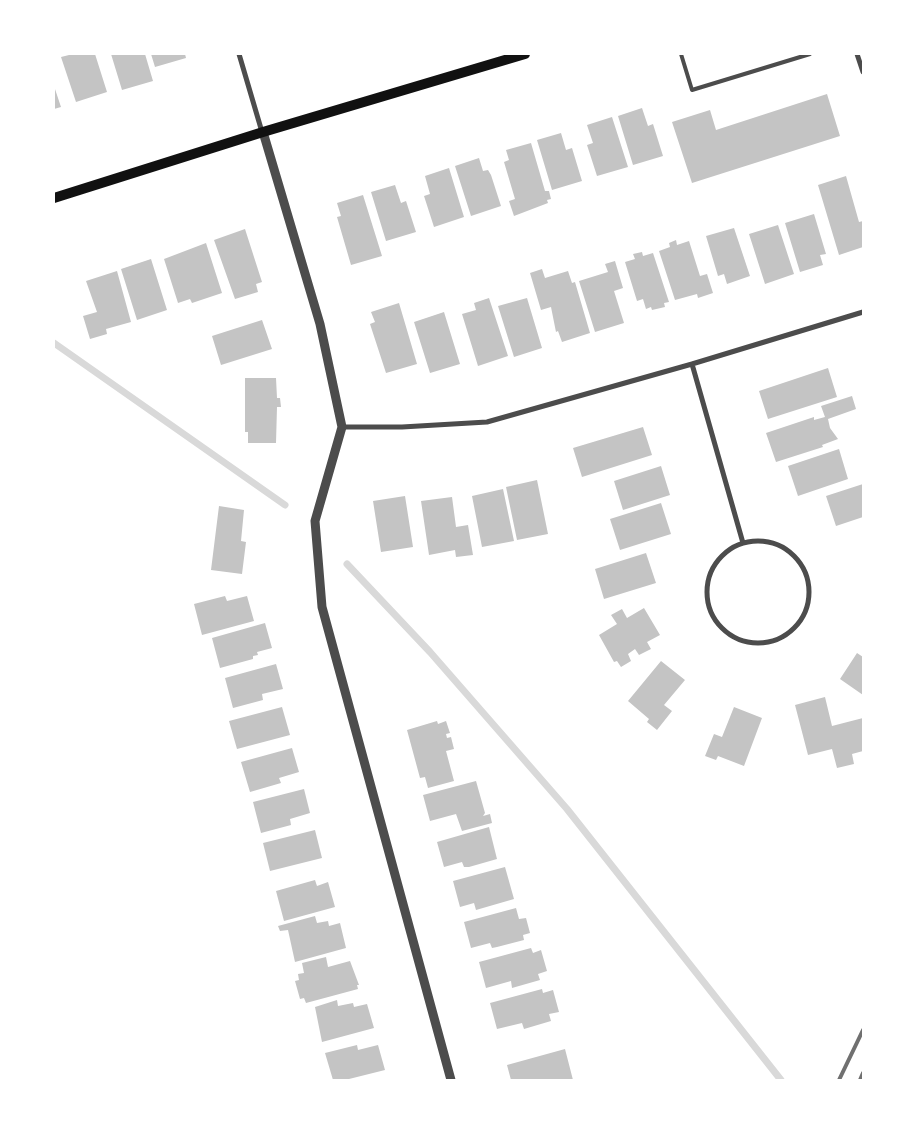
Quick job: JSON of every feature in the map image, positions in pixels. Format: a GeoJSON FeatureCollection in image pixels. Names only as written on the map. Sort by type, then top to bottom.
{"type":"FeatureCollection","features":[{"type":"Feature","properties":{"kind":"main road"},"geometry":{"type":"LineString","coordinates":[[54,198],[263,132],[525,54]]}},
{"type":"Feature","properties":{"kind":"street"},"geometry":{"type":"LineString","coordinates":[[238,54],[320,324],[342,427],[316,521],[322,607],[451,1080]]}},
{"type":"Feature","properties":{"kind":"street"},"geometry":{"type":"LineString","coordinates":[[857,54],[862,64],[863,72]]}},
{"type":"Feature","properties":{"kind":"street"},"geometry":{"type":"LineString","coordinates":[[342,427],[402,427],[486,422],[692,364],[863,312]]}},
{"type":"Feature","properties":{"kind":"street"},"geometry":{"type":"LineString","coordinates":[[692,364],[743,543]]}},
{"type":"Feature","properties":{"kind":"street"},"geometry":{"type":"LineString","coordinates":[[760,540],[778,544],[793,554],[804,568],[810,585],[809,603],[803,619],[791,633],[775,641],[758,644],[740,641],[726,633],[715,621],[708,607],[706,591],[709,575],[722,555],[743,543],[760,540]]}},
{"type":"Feature","properties":{"kind":"lane"},"geometry":{"type":"LineString","coordinates":[[681,54],[692,90],[810,54]]}},
{"type":"Feature","properties":{"kind":"building"},"geometry":{"type":"Polygon","coordinates":[[[73,54],[95,54],[107,92],[76,102],[61,57],[73,54]]]}},
{"type":"Feature","properties":{"kind":"building"},"geometry":{"type":"Polygon","coordinates":[[[111,54],[145,54],[153,81],[122,90],[111,54]]]}},
{"type":"Feature","properties":{"kind":"building"},"geometry":{"type":"Polygon","coordinates":[[[151,54],[185,54],[186,58],[155,67],[151,54]]]}},
{"type":"Feature","properties":{"kind":"building"},"geometry":{"type":"Polygon","coordinates":[[[54,86],[61,107],[54,109],[54,86]]]}},
{"type":"Feature","properties":{"kind":"building"},"geometry":{"type":"Polygon","coordinates":[[[827,94],[840,136],[692,183],[672,122],[710,110],[716,130],[827,94]]]}},
{"type":"Feature","properties":{"kind":"building"},"geometry":{"type":"Polygon","coordinates":[[[642,108],[648,126],[653,124],[663,156],[633,165],[618,116],[642,108]]]}},
{"type":"Feature","properties":{"kind":"building"},"geometry":{"type":"Polygon","coordinates":[[[612,117],[628,167],[597,176],[587,145],[593,143],[587,125],[612,117]]]}},
{"type":"Feature","properties":{"kind":"building"},"geometry":{"type":"Polygon","coordinates":[[[561,133],[566,150],[572,148],[582,181],[552,190],[537,140],[561,133]]]}},
{"type":"Feature","properties":{"kind":"building"},"geometry":{"type":"Polygon","coordinates":[[[531,143],[545,191],[549,191],[551,199],[547,200],[548,203],[514,216],[509,201],[515,199],[504,162],[509,160],[506,150],[531,143]]]}},
{"type":"Feature","properties":{"kind":"building"},"geometry":{"type":"Polygon","coordinates":[[[479,158],[483,171],[488,170],[491,175],[501,206],[471,216],[455,166],[479,158]]]}},
{"type":"Feature","properties":{"kind":"building"},"geometry":{"type":"Polygon","coordinates":[[[449,168],[464,217],[434,227],[424,196],[430,194],[425,176],[449,168]]]}},
{"type":"Feature","properties":{"kind":"building"},"geometry":{"type":"Polygon","coordinates":[[[846,176],[859,222],[863,221],[863,247],[839,255],[818,185],[846,176]]]}},
{"type":"Feature","properties":{"kind":"building"},"geometry":{"type":"Polygon","coordinates":[[[395,185],[401,203],[406,201],[416,232],[386,241],[371,192],[395,185]]]}},
{"type":"Feature","properties":{"kind":"building"},"geometry":{"type":"Polygon","coordinates":[[[363,195],[382,256],[351,265],[337,217],[341,216],[337,203],[363,195]]]}},
{"type":"Feature","properties":{"kind":"building"},"geometry":{"type":"Polygon","coordinates":[[[814,214],[826,254],[820,255],[823,265],[800,272],[785,223],[814,214]]]}},
{"type":"Feature","properties":{"kind":"building"},"geometry":{"type":"Polygon","coordinates":[[[778,225],[794,274],[765,284],[749,234],[778,225]]]}},
{"type":"Feature","properties":{"kind":"building"},"geometry":{"type":"Polygon","coordinates":[[[734,228],[750,276],[727,284],[724,274],[718,276],[706,236],[734,228]]]}},
{"type":"Feature","properties":{"kind":"building"},"geometry":{"type":"Polygon","coordinates":[[[245,229],[262,282],[256,284],[258,292],[235,299],[214,240],[245,229]]]}},
{"type":"Feature","properties":{"kind":"building"},"geometry":{"type":"Polygon","coordinates":[[[676,240],[677,245],[689,241],[700,276],[707,274],[713,293],[698,298],[697,294],[675,300],[659,251],[670,247],[669,243],[676,240]]]}},
{"type":"Feature","properties":{"kind":"building"},"geometry":{"type":"Polygon","coordinates":[[[206,243],[222,293],[192,303],[190,299],[178,303],[164,259],[206,243]]]}},
{"type":"Feature","properties":{"kind":"building"},"geometry":{"type":"Polygon","coordinates":[[[642,252],[643,256],[653,253],[669,302],[664,303],[665,307],[652,310],[651,307],[646,309],[643,299],[637,301],[625,262],[635,259],[633,254],[642,252]]]}},
{"type":"Feature","properties":{"kind":"building"},"geometry":{"type":"Polygon","coordinates":[[[151,259],[167,310],[137,320],[121,269],[151,259]]]}},
{"type":"Feature","properties":{"kind":"building"},"geometry":{"type":"Polygon","coordinates":[[[615,261],[623,288],[614,291],[624,323],[595,332],[579,281],[608,272],[605,264],[615,261]]]}},
{"type":"Feature","properties":{"kind":"building"},"geometry":{"type":"Polygon","coordinates":[[[542,269],[545,278],[568,271],[572,283],[575,282],[590,333],[562,342],[558,331],[556,332],[551,307],[541,310],[530,273],[542,269]]]}},
{"type":"Feature","properties":{"kind":"building"},"geometry":{"type":"Polygon","coordinates":[[[117,271],[131,322],[106,329],[107,334],[90,339],[83,316],[97,312],[86,281],[117,271]]]}},
{"type":"Feature","properties":{"kind":"building"},"geometry":{"type":"Polygon","coordinates":[[[489,298],[508,356],[478,366],[462,314],[476,310],[474,303],[489,298]]]}},
{"type":"Feature","properties":{"kind":"building"},"geometry":{"type":"Polygon","coordinates":[[[527,298],[542,348],[514,357],[498,306],[527,298]]]}},
{"type":"Feature","properties":{"kind":"building"},"geometry":{"type":"Polygon","coordinates":[[[399,303],[417,364],[386,373],[370,324],[375,322],[371,312],[399,303]]]}},
{"type":"Feature","properties":{"kind":"building"},"geometry":{"type":"Polygon","coordinates":[[[444,312],[460,364],[430,373],[414,322],[444,312]]]}},
{"type":"Feature","properties":{"kind":"building"},"geometry":{"type":"Polygon","coordinates":[[[262,320],[272,349],[221,365],[212,336],[262,320]]]}},
{"type":"Feature","properties":{"kind":"building"},"geometry":{"type":"Polygon","coordinates":[[[828,368],[837,397],[768,419],[759,391],[828,368]]]}},
{"type":"Feature","properties":{"kind":"building"},"geometry":{"type":"Polygon","coordinates":[[[245,378],[276,378],[277,398],[280,398],[281,407],[277,407],[276,443],[248,443],[248,432],[245,432],[245,378]]]}},
{"type":"Feature","properties":{"kind":"building"},"geometry":{"type":"Polygon","coordinates":[[[852,396],[856,409],[828,419],[830,428],[838,439],[822,445],[823,447],[776,462],[766,433],[814,417],[814,420],[825,417],[821,406],[852,396]]]}},
{"type":"Feature","properties":{"kind":"building"},"geometry":{"type":"Polygon","coordinates":[[[643,427],[652,455],[582,477],[573,448],[643,427]]]}},
{"type":"Feature","properties":{"kind":"building"},"geometry":{"type":"Polygon","coordinates":[[[839,449],[848,479],[798,496],[788,466],[839,449]]]}},
{"type":"Feature","properties":{"kind":"building"},"geometry":{"type":"Polygon","coordinates":[[[661,466],[670,495],[623,510],[614,481],[661,466]]]}},
{"type":"Feature","properties":{"kind":"building"},"geometry":{"type":"Polygon","coordinates":[[[537,480],[548,534],[517,540],[506,487],[537,480]]]}},
{"type":"Feature","properties":{"kind":"building"},"geometry":{"type":"Polygon","coordinates":[[[863,484],[863,517],[836,526],[826,496],[863,484]]]}},
{"type":"Feature","properties":{"kind":"building"},"geometry":{"type":"Polygon","coordinates":[[[503,489],[514,541],[482,547],[472,496],[503,489]]]}},
{"type":"Feature","properties":{"kind":"building"},"geometry":{"type":"Polygon","coordinates":[[[405,496],[413,547],[381,552],[373,501],[405,496]]]}},
{"type":"Feature","properties":{"kind":"building"},"geometry":{"type":"Polygon","coordinates":[[[452,497],[456,527],[468,525],[473,555],[456,557],[455,550],[429,555],[421,501],[452,497]]]}},
{"type":"Feature","properties":{"kind":"building"},"geometry":{"type":"Polygon","coordinates":[[[661,503],[671,534],[620,550],[610,519],[661,503]]]}},
{"type":"Feature","properties":{"kind":"building"},"geometry":{"type":"Polygon","coordinates":[[[219,506],[244,510],[241,541],[246,542],[242,574],[211,570],[219,506]]]}},
{"type":"Feature","properties":{"kind":"building"},"geometry":{"type":"Polygon","coordinates":[[[646,553],[656,583],[604,599],[595,569],[646,553]]]}},
{"type":"Feature","properties":{"kind":"building"},"geometry":{"type":"Polygon","coordinates":[[[225,596],[227,601],[247,596],[254,621],[202,635],[194,604],[225,596]]]}},
{"type":"Feature","properties":{"kind":"building"},"geometry":{"type":"Polygon","coordinates":[[[644,608],[660,635],[647,642],[651,649],[639,655],[635,649],[628,654],[631,661],[621,667],[617,661],[614,662],[599,635],[617,624],[611,615],[622,609],[627,618],[644,608]]]}},
{"type":"Feature","properties":{"kind":"building"},"geometry":{"type":"Polygon","coordinates":[[[265,623],[272,648],[257,652],[258,655],[253,656],[253,659],[220,668],[212,638],[265,623]]]}},
{"type":"Feature","properties":{"kind":"building"},"geometry":{"type":"Polygon","coordinates":[[[857,653],[863,657],[863,695],[840,679],[857,653]]]}},
{"type":"Feature","properties":{"kind":"building"},"geometry":{"type":"Polygon","coordinates":[[[661,661],[685,680],[664,705],[672,711],[657,730],[647,722],[649,719],[628,701],[661,661]]]}},
{"type":"Feature","properties":{"kind":"building"},"geometry":{"type":"Polygon","coordinates":[[[276,664],[283,689],[262,694],[263,700],[233,708],[225,678],[276,664]]]}},
{"type":"Feature","properties":{"kind":"building"},"geometry":{"type":"Polygon","coordinates":[[[825,697],[832,726],[863,718],[863,751],[852,754],[854,764],[837,768],[832,749],[808,755],[795,705],[825,697]]]}},
{"type":"Feature","properties":{"kind":"building"},"geometry":{"type":"Polygon","coordinates":[[[282,707],[290,735],[237,749],[229,721],[282,707]]]}},
{"type":"Feature","properties":{"kind":"building"},"geometry":{"type":"Polygon","coordinates":[[[734,707],[762,718],[744,766],[718,756],[716,760],[705,756],[714,734],[722,737],[734,707]]]}},
{"type":"Feature","properties":{"kind":"building"},"geometry":{"type":"Polygon","coordinates":[[[437,721],[438,724],[446,721],[450,733],[446,734],[447,738],[451,737],[454,749],[446,751],[454,781],[428,788],[425,777],[420,778],[407,730],[437,721]]]}},
{"type":"Feature","properties":{"kind":"building"},"geometry":{"type":"Polygon","coordinates":[[[292,748],[299,772],[279,778],[281,783],[250,792],[241,762],[292,748]]]}},
{"type":"Feature","properties":{"kind":"building"},"geometry":{"type":"Polygon","coordinates":[[[476,781],[485,813],[483,816],[490,814],[492,823],[462,831],[456,814],[430,821],[423,795],[476,781]]]}},
{"type":"Feature","properties":{"kind":"building"},"geometry":{"type":"Polygon","coordinates":[[[304,789],[310,813],[290,819],[291,825],[261,833],[253,802],[304,789]]]}},
{"type":"Feature","properties":{"kind":"building"},"geometry":{"type":"Polygon","coordinates":[[[489,827],[497,859],[469,867],[464,867],[462,862],[444,867],[437,842],[489,827]]]}},
{"type":"Feature","properties":{"kind":"building"},"geometry":{"type":"Polygon","coordinates":[[[315,830],[322,858],[270,871],[263,843],[315,830]]]}},
{"type":"Feature","properties":{"kind":"building"},"geometry":{"type":"Polygon","coordinates":[[[505,867],[514,899],[476,910],[474,903],[460,907],[453,881],[505,867]]]}},
{"type":"Feature","properties":{"kind":"building"},"geometry":{"type":"Polygon","coordinates":[[[315,880],[317,886],[328,882],[335,907],[284,921],[276,891],[315,880]]]}},
{"type":"Feature","properties":{"kind":"building"},"geometry":{"type":"Polygon","coordinates":[[[516,908],[519,919],[526,918],[530,933],[523,935],[524,940],[492,948],[490,943],[471,948],[464,922],[516,908]]]}},
{"type":"Feature","properties":{"kind":"building"},"geometry":{"type":"Polygon","coordinates":[[[315,916],[317,923],[328,921],[329,926],[340,923],[346,948],[295,962],[288,930],[280,931],[278,926],[315,916]]]}},
{"type":"Feature","properties":{"kind":"building"},"geometry":{"type":"Polygon","coordinates":[[[531,948],[533,953],[541,950],[547,971],[538,974],[540,980],[512,988],[511,981],[486,988],[479,962],[531,948]]]}},
{"type":"Feature","properties":{"kind":"building"},"geometry":{"type":"Polygon","coordinates":[[[326,957],[328,967],[350,961],[359,985],[357,985],[358,989],[306,1003],[304,998],[300,999],[295,981],[299,980],[298,974],[304,973],[302,963],[326,957]]]}},
{"type":"Feature","properties":{"kind":"building"},"geometry":{"type":"Polygon","coordinates":[[[542,989],[543,993],[553,990],[559,1012],[549,1014],[551,1021],[524,1029],[522,1023],[497,1029],[490,1003],[542,989]]]}},
{"type":"Feature","properties":{"kind":"building"},"geometry":{"type":"Polygon","coordinates":[[[337,1000],[338,1006],[353,1003],[354,1007],[367,1004],[374,1028],[322,1042],[315,1007],[337,1000]]]}},
{"type":"Feature","properties":{"kind":"building"},"geometry":{"type":"Polygon","coordinates":[[[357,1045],[358,1050],[378,1045],[385,1070],[345,1080],[333,1080],[325,1053],[357,1045]]]}},
{"type":"Feature","properties":{"kind":"building"},"geometry":{"type":"Polygon","coordinates":[[[565,1049],[573,1080],[511,1080],[507,1065],[565,1049]]]}},
{"type":"Feature","properties":{"kind":"waterway"},"geometry":{"type":"LineString","coordinates":[[54,343],[285,505]]}},
{"type":"Feature","properties":{"kind":"waterway"},"geometry":{"type":"LineString","coordinates":[[347,564],[430,652],[567,809],[781,1080]]}},
{"type":"Feature","properties":{"kind":"railway"},"geometry":{"type":"LineString","coordinates":[[839,1080],[863,1030]]}},
{"type":"Feature","properties":{"kind":"railway"},"geometry":{"type":"LineString","coordinates":[[860,1080],[863,1073]]}}]}
